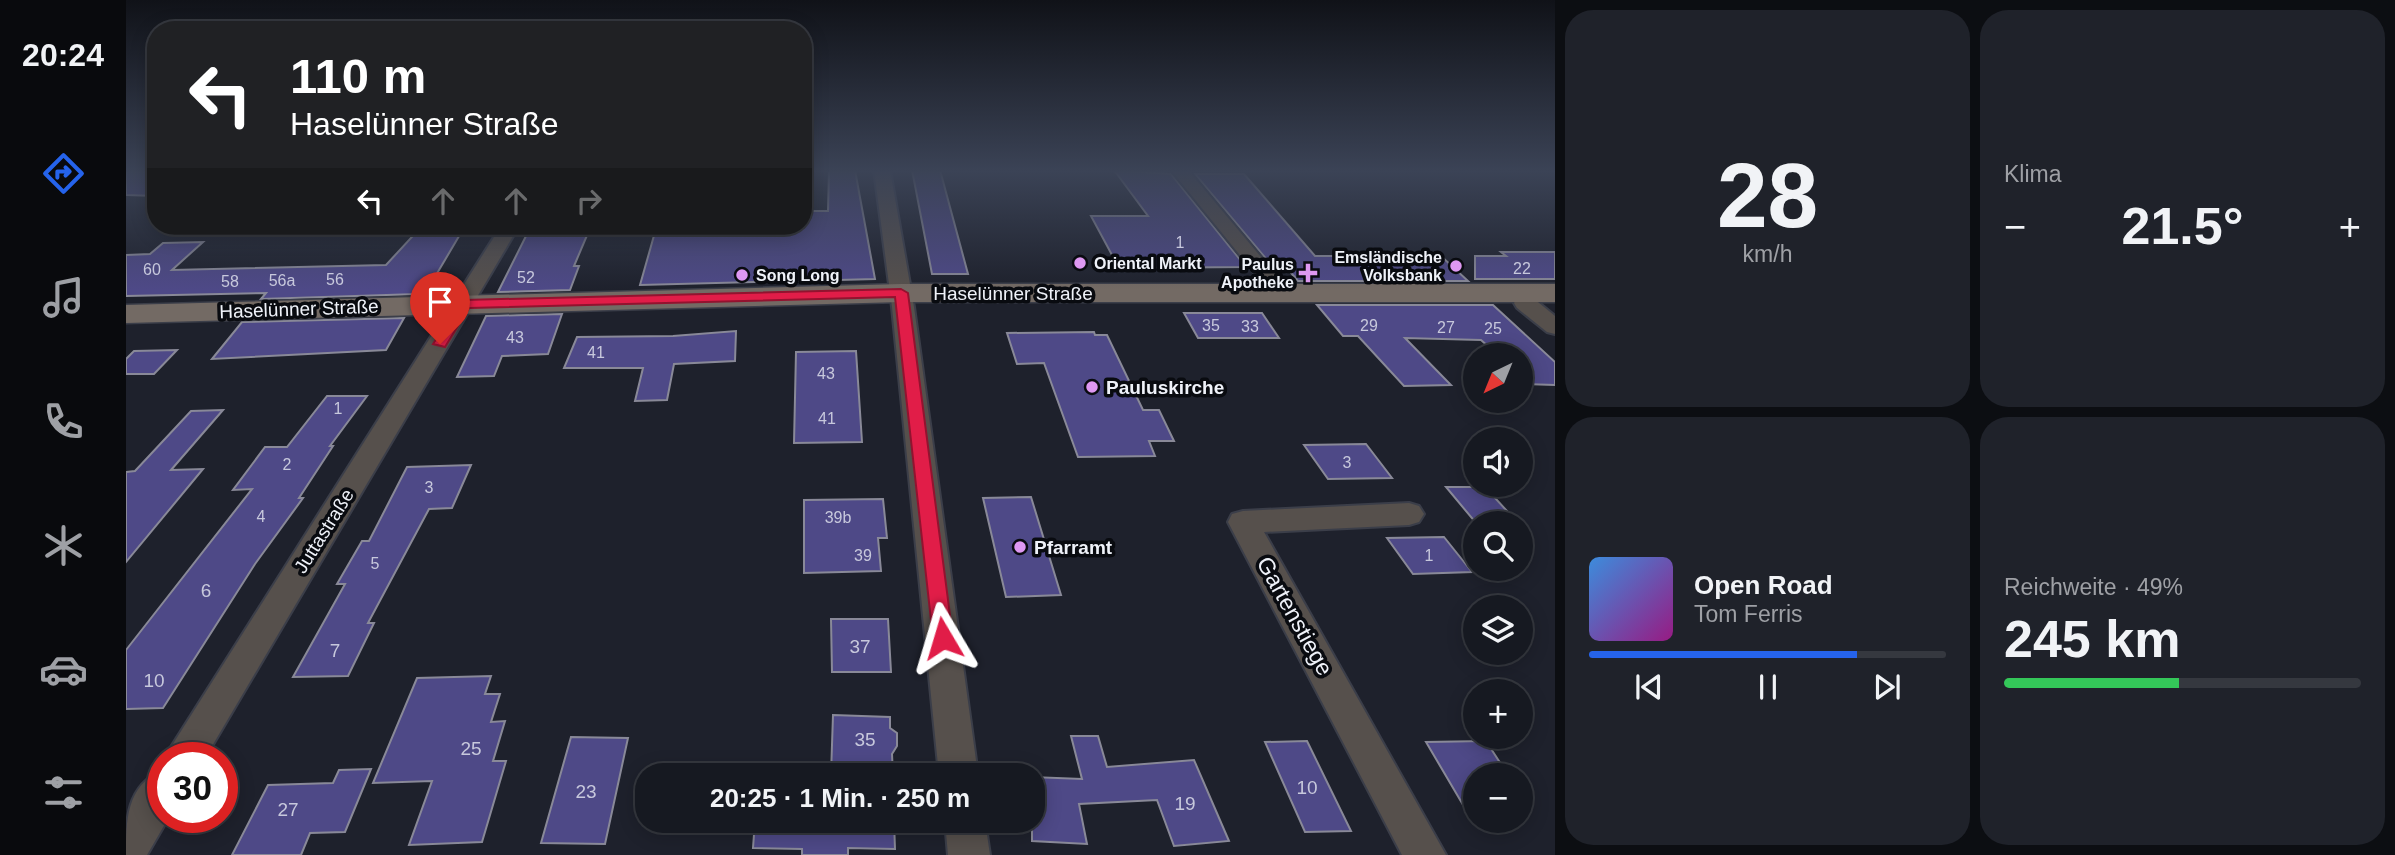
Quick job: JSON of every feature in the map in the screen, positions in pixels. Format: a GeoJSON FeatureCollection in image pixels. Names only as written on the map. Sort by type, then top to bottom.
{"type":"FeatureCollection","features":[{"type":"Feature","properties":{"kind":"street"},"geometry":{"type":"LineString","coordinates":[[888,210],[901,293],[959,763]]}},
{"type":"Feature","properties":{"kind":"street"},"geometry":{"type":"LineString","coordinates":[[1212,210],[1280,292]]}},
{"type":"Feature","properties":{"kind":"street","name":"Juttastraße"},"geometry":{"type":"LineString","coordinates":[[193,742],[505,235]]}},
{"type":"Feature","properties":{"kind":"street","name":"Haselünner Straße"},"geometry":{"type":"LineString","coordinates":[[128,316],[901,293],[1555,293]]}},
{"type":"Feature","properties":{"kind":"street","name":"Haselünner Straße"},"geometry":{"type":"LineString","coordinates":[[1396,294],[1555,304]]}},
{"type":"Feature","properties":{"kind":"street"},"geometry":{"type":"LineString","coordinates":[[1525,303],[1555,327]]}},
{"type":"Feature","properties":{"kind":"street","name":"Gartenstiege"},"geometry":{"type":"LineString","coordinates":[[1409,514],[1243,522],[1425,855]]}},
{"type":"Feature","properties":{"kind":"street"},"geometry":{"type":"LineString","coordinates":[[126,850],[147,816]]}},
{"type":"Feature","properties":{"kind":"street"},"geometry":{"type":"LineString","coordinates":[[966,833],[969,855]]}},
{"type":"Feature","properties":{"kind":"building"},"geometry":{"type":"Polygon","coordinates":[[[862,210],[875,279],[640,285],[654,235],[812,235],[812,211],[862,210]]]}},
{"type":"Feature","properties":{"kind":"building"},"geometry":{"type":"Polygon","coordinates":[[[920,210],[951,210],[968,274],[932,274],[920,210]]]}},
{"type":"Feature","properties":{"kind":"building"},"geometry":{"type":"Polygon","coordinates":[[[1143,210],[1200,210],[1246,267],[1119,268],[1091,216],[1148,216],[1143,210]]]}},
{"type":"Feature","properties":{"kind":"building"},"geometry":{"type":"Polygon","coordinates":[[[1225,210],[1275,210],[1315,256],[1441,256],[1468,281],[1298,281],[1286,267],[1273,267],[1225,210]]]}},
{"type":"Feature","properties":{"kind":"building"},"geometry":{"type":"Polygon","coordinates":[[[414,235],[460,235],[429,287],[422,287],[418,294],[261,299],[266,293],[126,296],[126,255],[150,254],[163,243],[203,242],[172,270],[386,265],[414,235]]]}},
{"type":"Feature","properties":{"kind":"building"},"geometry":{"type":"Polygon","coordinates":[[[526,235],[587,235],[574,266],[579,266],[570,290],[498,292],[526,235]]]}},
{"type":"Feature","properties":{"kind":"building"},"geometry":{"type":"Polygon","coordinates":[[[1501,252],[1555,252],[1555,279],[1475,279],[1475,256],[1506,256],[1501,252]]]}},
{"type":"Feature","properties":{"kind":"building"},"geometry":{"type":"Polygon","coordinates":[[[1317,305],[1493,305],[1555,362],[1555,385],[1533,384],[1533,343],[1405,338],[1451,385],[1404,386],[1358,336],[1343,336],[1317,305]]]}},
{"type":"Feature","properties":{"kind":"building"},"geometry":{"type":"Polygon","coordinates":[[[1184,313],[1262,313],[1279,338],[1198,338],[1184,313]]]}},
{"type":"Feature","properties":{"kind":"building"},"geometry":{"type":"Polygon","coordinates":[[[562,314],[548,354],[502,356],[494,376],[457,377],[486,316],[562,314]]]}},
{"type":"Feature","properties":{"kind":"building"},"geometry":{"type":"Polygon","coordinates":[[[404,318],[386,350],[212,359],[242,322],[404,318]]]}},
{"type":"Feature","properties":{"kind":"building"},"geometry":{"type":"Polygon","coordinates":[[[736,331],[735,361],[674,364],[667,400],[635,401],[643,368],[564,368],[577,337],[673,336],[736,331]]]}},
{"type":"Feature","properties":{"kind":"building","name":"Pauluskirche"},"geometry":{"type":"Polygon","coordinates":[[[1094,332],[1095,335],[1107,335],[1143,410],[1159,410],[1174,441],[1149,441],[1155,456],[1078,457],[1044,363],[1017,364],[1007,333],[1094,332]]]}},
{"type":"Feature","properties":{"kind":"building"},"geometry":{"type":"Polygon","coordinates":[[[177,350],[154,374],[126,374],[126,359],[134,351],[177,350]]]}},
{"type":"Feature","properties":{"kind":"building"},"geometry":{"type":"Polygon","coordinates":[[[856,351],[862,442],[794,443],[796,352],[856,351]]]}},
{"type":"Feature","properties":{"kind":"building"},"geometry":{"type":"Polygon","coordinates":[[[327,396],[367,396],[330,446],[333,446],[299,498],[303,498],[255,564],[163,708],[126,709],[126,650],[252,489],[233,490],[265,447],[287,447],[327,396]]]}},
{"type":"Feature","properties":{"kind":"building"},"geometry":{"type":"Polygon","coordinates":[[[223,410],[171,470],[203,469],[126,562],[126,472],[135,471],[191,411],[223,410]]]}},
{"type":"Feature","properties":{"kind":"building"},"geometry":{"type":"Polygon","coordinates":[[[1366,444],[1392,478],[1328,479],[1304,445],[1366,444]]]}},
{"type":"Feature","properties":{"kind":"building"},"geometry":{"type":"Polygon","coordinates":[[[471,465],[452,508],[429,509],[368,623],[374,623],[348,676],[293,677],[345,584],[337,584],[362,541],[369,541],[407,467],[471,465]]]}},
{"type":"Feature","properties":{"kind":"building"},"geometry":{"type":"Polygon","coordinates":[[[1446,487],[1463,487],[1463,497],[1494,497],[1507,511],[1466,511],[1446,487]]]}},
{"type":"Feature","properties":{"kind":"building","name":"Pfarramt"},"geometry":{"type":"Polygon","coordinates":[[[1031,497],[1061,595],[1006,597],[983,498],[1031,497]]]}},
{"type":"Feature","properties":{"kind":"building"},"geometry":{"type":"Polygon","coordinates":[[[883,499],[887,538],[878,538],[881,571],[804,573],[804,500],[883,499]]]}},
{"type":"Feature","properties":{"kind":"building"},"geometry":{"type":"Polygon","coordinates":[[[1444,537],[1463,561],[1463,572],[1413,574],[1387,538],[1444,537]]]}},
{"type":"Feature","properties":{"kind":"building"},"geometry":{"type":"Polygon","coordinates":[[[831,619],[888,619],[891,672],[832,672],[831,619]]]}},
{"type":"Feature","properties":{"kind":"building"},"geometry":{"type":"Polygon","coordinates":[[[491,676],[485,694],[500,694],[491,722],[505,721],[493,761],[506,761],[482,842],[409,845],[432,781],[373,783],[417,678],[491,676]]]}},
{"type":"Feature","properties":{"kind":"building"},"geometry":{"type":"Polygon","coordinates":[[[833,715],[890,717],[890,728],[897,733],[892,763],[831,763],[833,715]]]}},
{"type":"Feature","properties":{"kind":"building"},"geometry":{"type":"Polygon","coordinates":[[[1071,736],[1098,736],[1107,767],[1194,760],[1229,841],[1174,846],[1157,800],[1079,804],[1087,844],[1032,841],[1032,833],[1045,833],[1045,778],[1082,779],[1071,736]]]}},
{"type":"Feature","properties":{"kind":"building"},"geometry":{"type":"Polygon","coordinates":[[[571,737],[628,738],[605,844],[541,843],[571,737]]]}},
{"type":"Feature","properties":{"kind":"building"},"geometry":{"type":"Polygon","coordinates":[[[1307,741],[1351,831],[1305,832],[1265,742],[1307,741]]]}},
{"type":"Feature","properties":{"kind":"building"},"geometry":{"type":"Polygon","coordinates":[[[1463,741],[1463,749],[1491,749],[1500,763],[1463,763],[1463,805],[1426,742],[1463,741]]]}},
{"type":"Feature","properties":{"kind":"building"},"geometry":{"type":"Polygon","coordinates":[[[371,769],[345,832],[310,833],[301,855],[232,855],[268,785],[333,783],[339,770],[371,769]]]}},
{"type":"Feature","properties":{"kind":"building"},"geometry":{"type":"Polygon","coordinates":[[[754,833],[894,833],[895,849],[848,848],[848,855],[802,855],[802,849],[753,848],[754,833]]]}},
{"type":"Feature","properties":{"kind":"place","name":"Oriental Markt"},"geometry":{"type":"Point","coordinates":[1080,263]}},
{"type":"Feature","properties":{"kind":"place","name":"Emsländische Volksbank"},"geometry":{"type":"Point","coordinates":[1456,266]}},
{"type":"Feature","properties":{"kind":"place","name":"Paulus Apotheke"},"geometry":{"type":"Point","coordinates":[1308,273]}},
{"type":"Feature","properties":{"kind":"place","name":"Song Long"},"geometry":{"type":"Point","coordinates":[742,275]}},
{"type":"Feature","properties":{"kind":"place","name":"Pauluskirche"},"geometry":{"type":"Point","coordinates":[1092,387]}},
{"type":"Feature","properties":{"kind":"place","name":"Pfarramt"},"geometry":{"type":"Point","coordinates":[1020,547]}},
{"type":"Feature","properties":{"kind":"route"},"geometry":{"type":"LineString","coordinates":[[440,344],[464,304],[901,293],[943,638]]}}]}
